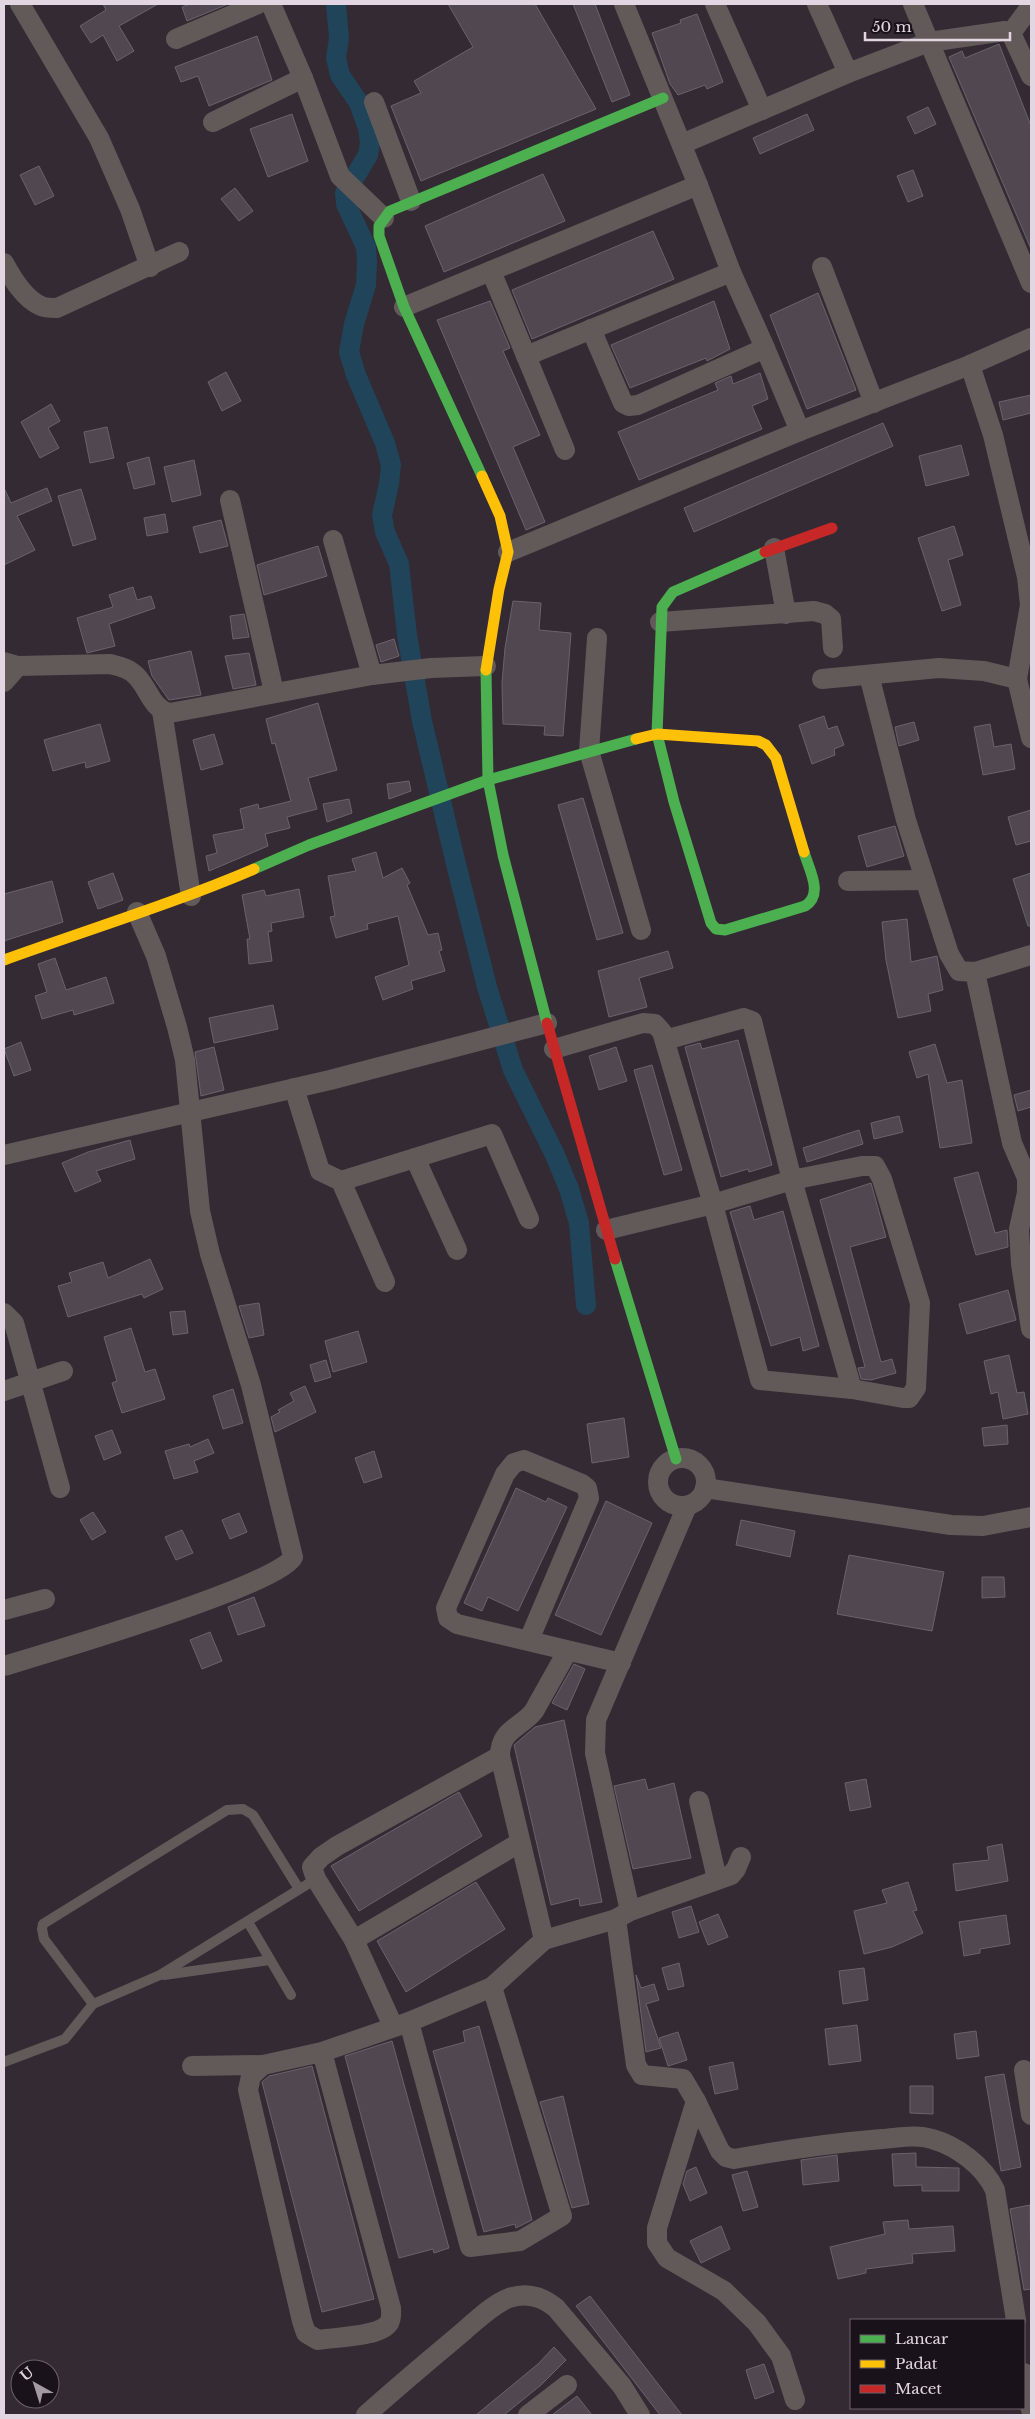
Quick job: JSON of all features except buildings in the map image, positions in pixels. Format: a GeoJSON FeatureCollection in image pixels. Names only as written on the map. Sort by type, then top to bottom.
{"type":"FeatureCollection","features":[{"type":"Feature","properties":{"kind":"street"},"geometry":{"type":"LineString","coordinates":[[20,4],[99,138],[130,209],[150,267]]}},
{"type":"Feature","properties":{"kind":"street"},"geometry":{"type":"LineString","coordinates":[[176,39],[258,4]]}},
{"type":"Feature","properties":{"kind":"street"},"geometry":{"type":"LineString","coordinates":[[271,4],[303,78],[340,176],[384,218]]}},
{"type":"Feature","properties":{"kind":"street"},"geometry":{"type":"LineString","coordinates":[[624,4],[682,144],[731,272],[800,431]]}},
{"type":"Feature","properties":{"kind":"street"},"geometry":{"type":"LineString","coordinates":[[715,4],[762,110]]}},
{"type":"Feature","properties":{"kind":"street"},"geometry":{"type":"LineString","coordinates":[[816,4],[848,73]]}},
{"type":"Feature","properties":{"kind":"street"},"geometry":{"type":"LineString","coordinates":[[913,4],[1024,243],[1031,283]]}},
{"type":"Feature","properties":{"kind":"street"},"geometry":{"type":"LineString","coordinates":[[1011,33],[1031,6]]}},
{"type":"Feature","properties":{"kind":"street"},"geometry":{"type":"LineString","coordinates":[[682,144],[848,73],[929,42],[999,31],[1011,33]]}},
{"type":"Feature","properties":{"kind":"street"},"geometry":{"type":"LineString","coordinates":[[1011,33],[1031,76]]}},
{"type":"Feature","properties":{"kind":"street"},"geometry":{"type":"LineString","coordinates":[[213,122],[303,78]]}},
{"type":"Feature","properties":{"kind":"street"},"geometry":{"type":"LineString","coordinates":[[662,98],[390,211],[379,226],[379,236],[404,307],[500,516],[508,552],[499,589],[486,666],[488,780],[503,855],[554,1049],[606,1230],[676,1459]]}},
{"type":"Feature","properties":{"kind":"street"},"geometry":{"type":"LineString","coordinates":[[374,102],[411,201]]}},
{"type":"Feature","properties":{"kind":"street"},"geometry":{"type":"LineString","coordinates":[[404,307],[698,185]]}},
{"type":"Feature","properties":{"kind":"street"},"geometry":{"type":"LineString","coordinates":[[4,263],[13,280],[24,293],[41,306],[57,308],[150,267],[179,252]]}},
{"type":"Feature","properties":{"kind":"street"},"geometry":{"type":"LineString","coordinates":[[822,267],[874,403]]}},
{"type":"Feature","properties":{"kind":"street"},"geometry":{"type":"LineString","coordinates":[[491,271],[565,450]]}},
{"type":"Feature","properties":{"kind":"street"},"geometry":{"type":"LineString","coordinates":[[526,356],[731,272]]}},
{"type":"Feature","properties":{"kind":"street"},"geometry":{"type":"LineString","coordinates":[[591,329],[623,404],[629,406],[638,405],[765,348]]}},
{"type":"Feature","properties":{"kind":"street"},"geometry":{"type":"LineString","coordinates":[[508,552],[800,431],[970,365],[1031,338]]}},
{"type":"Feature","properties":{"kind":"street"},"geometry":{"type":"LineString","coordinates":[[970,365],[993,435],[1027,577],[1030,605],[1017,679],[1031,738]]}},
{"type":"Feature","properties":{"kind":"street"},"geometry":{"type":"LineString","coordinates":[[230,500],[274,692]]}},
{"type":"Feature","properties":{"kind":"street"},"geometry":{"type":"LineString","coordinates":[[4,960],[137,912],[191,896],[309,845],[488,780],[657,734],[758,741],[766,745],[776,758],[816,892],[813,901],[805,906],[725,930],[716,929],[711,923],[674,802],[657,734],[660,622],[662,607],[673,592],[774,548],[832,528]]}},
{"type":"Feature","properties":{"kind":"street"},"geometry":{"type":"LineString","coordinates":[[333,540],[372,675]]}},
{"type":"Feature","properties":{"kind":"street"},"geometry":{"type":"LineString","coordinates":[[774,548],[786,614]]}},
{"type":"Feature","properties":{"kind":"street"},"geometry":{"type":"LineString","coordinates":[[660,622],[814,612],[825,614],[831,619],[833,648]]}},
{"type":"Feature","properties":{"kind":"street"},"geometry":{"type":"LineString","coordinates":[[597,638],[589,751],[641,930]]}},
{"type":"Feature","properties":{"kind":"street"},"geometry":{"type":"LineString","coordinates":[[4,682],[11,664],[110,664],[123,667],[133,673],[162,711],[191,896]]}},
{"type":"Feature","properties":{"kind":"street"},"geometry":{"type":"LineString","coordinates":[[162,711],[184,712],[274,692],[372,675],[430,668],[486,666]]}},
{"type":"Feature","properties":{"kind":"street"},"geometry":{"type":"LineString","coordinates":[[822,679],[953,669],[984,671],[1017,679]]}},
{"type":"Feature","properties":{"kind":"street"},"geometry":{"type":"LineString","coordinates":[[870,675],[906,820],[953,964],[958,971],[975,972],[1031,955]]}},
{"type":"Feature","properties":{"kind":"street"},"geometry":{"type":"LineString","coordinates":[[848,881],[925,880]]}},
{"type":"Feature","properties":{"kind":"street"},"geometry":{"type":"LineString","coordinates":[[4,1666],[137,1626],[233,1590],[286,1565],[293,1557],[251,1385],[205,1234],[195,1178],[184,1060],[173,1010],[156,956],[137,912]]}},
{"type":"Feature","properties":{"kind":"street"},"geometry":{"type":"LineString","coordinates":[[975,972],[1012,1143],[1029,1177],[1019,1229],[1021,1264],[1031,1329]]}},
{"type":"Feature","properties":{"kind":"street"},"geometry":{"type":"LineString","coordinates":[[665,1040],[744,1018],[752,1021],[792,1180],[852,1389]]}},
{"type":"Feature","properties":{"kind":"street"},"geometry":{"type":"LineString","coordinates":[[4,1154],[294,1088],[547,1023]]}},
{"type":"Feature","properties":{"kind":"street"},"geometry":{"type":"LineString","coordinates":[[554,1049],[643,1023],[655,1024],[665,1040],[713,1204],[760,1380],[852,1389],[902,1398],[909,1398],[913,1394],[916,1388],[920,1303],[882,1179],[875,1166],[862,1166],[792,1180],[713,1204],[606,1230]]}},
{"type":"Feature","properties":{"kind":"street"},"geometry":{"type":"LineString","coordinates":[[294,1088],[320,1171],[341,1181],[385,1282]]}},
{"type":"Feature","properties":{"kind":"street"},"geometry":{"type":"LineString","coordinates":[[341,1181],[492,1134],[529,1219]]}},
{"type":"Feature","properties":{"kind":"street"},"geometry":{"type":"LineString","coordinates":[[415,1158],[457,1250]]}},
{"type":"Feature","properties":{"kind":"street"},"geometry":{"type":"LineString","coordinates":[[4,1313],[14,1324],[60,1488]]}},
{"type":"Feature","properties":{"kind":"street"},"geometry":{"type":"LineString","coordinates":[[4,1391],[63,1371]]}},
{"type":"Feature","properties":{"kind":"street"},"geometry":{"type":"LineString","coordinates":[[687,1506],[679,1506],[665,1499],[658,1484],[662,1469],[676,1459],[692,1461],[699,1465],[706,1480],[705,1488],[702,1496],[687,1506],[596,1720],[594,1735],[595,1753],[623,1915],[638,2069],[642,2075],[683,2079],[696,2101],[720,2151],[726,2157],[734,2159],[845,2142],[914,2137],[930,2138],[960,2153],[989,2176],[995,2190],[1016,2319]]}},
{"type":"Feature","properties":{"kind":"street"},"geometry":{"type":"LineString","coordinates":[[529,1640],[589,1498],[587,1488],[582,1484],[524,1460],[514,1463],[504,1474],[446,1614],[457,1624],[529,1640],[567,1652],[621,1663]]}},
{"type":"Feature","properties":{"kind":"street"},"geometry":{"type":"LineString","coordinates":[[705,1488],[951,1525],[984,1526],[1031,1517]]}},
{"type":"Feature","properties":{"kind":"street"},"geometry":{"type":"LineString","coordinates":[[4,1610],[45,1599]]}},
{"type":"Feature","properties":{"kind":"street"},"geometry":{"type":"LineString","coordinates":[[544,1940],[519,1843],[500,1756],[500,1747],[508,1733],[534,1711],[567,1652]]}},
{"type":"Feature","properties":{"kind":"street"},"geometry":{"type":"LineString","coordinates":[[492,1987],[562,2216],[520,2241],[470,2247],[401,2024],[354,1940],[308,1884],[312,1867],[321,1857],[337,1846],[500,1756]]}},
{"type":"Feature","properties":{"kind":"street"},"geometry":{"type":"LineString","coordinates":[[698,1801],[718,1879]]}},
{"type":"Feature","properties":{"kind":"street"},"geometry":{"type":"LineString","coordinates":[[354,1940],[519,1843]]}},
{"type":"Feature","properties":{"kind":"street"},"geometry":{"type":"LineString","coordinates":[[192,2066],[263,2065],[322,2052],[401,2024],[492,1987],[544,1940],[623,1915],[731,1875],[741,1857]]}},
{"type":"Feature","properties":{"kind":"street"},"geometry":{"type":"LineString","coordinates":[[263,2065],[251,2076],[248,2090],[306,2332],[318,2340],[377,2332],[390,2322],[391,2308],[322,2052]]}},
{"type":"Feature","properties":{"kind":"street"},"geometry":{"type":"LineString","coordinates":[[1024,2070],[1030,2105]]}},
{"type":"Feature","properties":{"kind":"street"},"geometry":{"type":"LineString","coordinates":[[696,2101],[657,2228],[657,2243],[667,2258],[724,2291],[757,2323],[781,2356],[795,2400]]}},
{"type":"Feature","properties":{"kind":"street"},"geometry":{"type":"LineString","coordinates":[[366,2415],[491,2310],[510,2298],[530,2295],[545,2299],[556,2308],[622,2386],[640,2415]]}},
{"type":"Feature","properties":{"kind":"street"},"geometry":{"type":"LineString","coordinates":[[1025,2377],[1031,2410]]}},
{"type":"Feature","properties":{"kind":"street"},"geometry":{"type":"LineString","coordinates":[[528,2415],[566,2385]]}},
{"type":"Feature","properties":{"kind":"lane"},"geometry":{"type":"LineString","coordinates":[[4,2062],[65,2039],[91,2007],[160,1975],[308,1884],[254,1815],[243,1809],[228,1810],[43,1924],[44,1939],[91,2007]]}},
{"type":"Feature","properties":{"kind":"lane"},"geometry":{"type":"LineString","coordinates":[[248,1922],[292,1995]]}},
{"type":"Feature","properties":{"kind":"lane"},"geometry":{"type":"LineString","coordinates":[[160,1975],[270,1960]]}},
{"type":"Feature","properties":{"kind":"waterway"},"geometry":{"type":"LineString","coordinates":[[336,4],[339,38],[336,58],[340,75],[359,103],[368,128],[370,143],[368,155],[345,193],[346,204],[366,247],[367,262],[366,285],[354,324],[349,352],[356,375],[385,443],[391,465],[382,515],[385,532],[399,564],[407,635],[422,721],[456,864],[487,987],[513,1070],[555,1155],[569,1189],[579,1223],[586,1305]]}},
{"type":"Feature","properties":{"kind":"traffic: fast"},"geometry":{"type":"LineString","coordinates":[[482,476],[404,307],[379,236],[379,226],[390,211],[663,98]]}},
{"type":"Feature","properties":{"kind":"traffic: fast"},"geometry":{"type":"LineString","coordinates":[[765,552],[673,592],[662,607],[657,734],[674,802],[711,923],[716,929],[725,930],[805,906],[811,901],[814,895],[814,881],[804,852]]}},
{"type":"Feature","properties":{"kind":"traffic: fast"},"geometry":{"type":"LineString","coordinates":[[486,670],[488,780],[503,855],[547,1023]]}},
{"type":"Feature","properties":{"kind":"traffic: fast"},"geometry":{"type":"LineString","coordinates":[[254,869],[309,845],[488,780],[636,739]]}},
{"type":"Feature","properties":{"kind":"traffic: fast"},"geometry":{"type":"LineString","coordinates":[[615,1259],[676,1459]]}},
{"type":"Feature","properties":{"kind":"traffic: slow"},"geometry":{"type":"LineString","coordinates":[[482,476],[500,516],[508,552],[499,589],[486,670]]}},
{"type":"Feature","properties":{"kind":"traffic: slow"},"geometry":{"type":"LineString","coordinates":[[636,739],[657,734],[758,741],[766,745],[776,758],[804,852]]}},
{"type":"Feature","properties":{"kind":"traffic: slow"},"geometry":{"type":"LineString","coordinates":[[4,960],[161,905],[254,869]]}},
{"type":"Feature","properties":{"kind":"traffic: jam"},"geometry":{"type":"LineString","coordinates":[[765,552],[832,528]]}},
{"type":"Feature","properties":{"kind":"traffic: jam"},"geometry":{"type":"LineString","coordinates":[[547,1023],[615,1259]]}}]}
